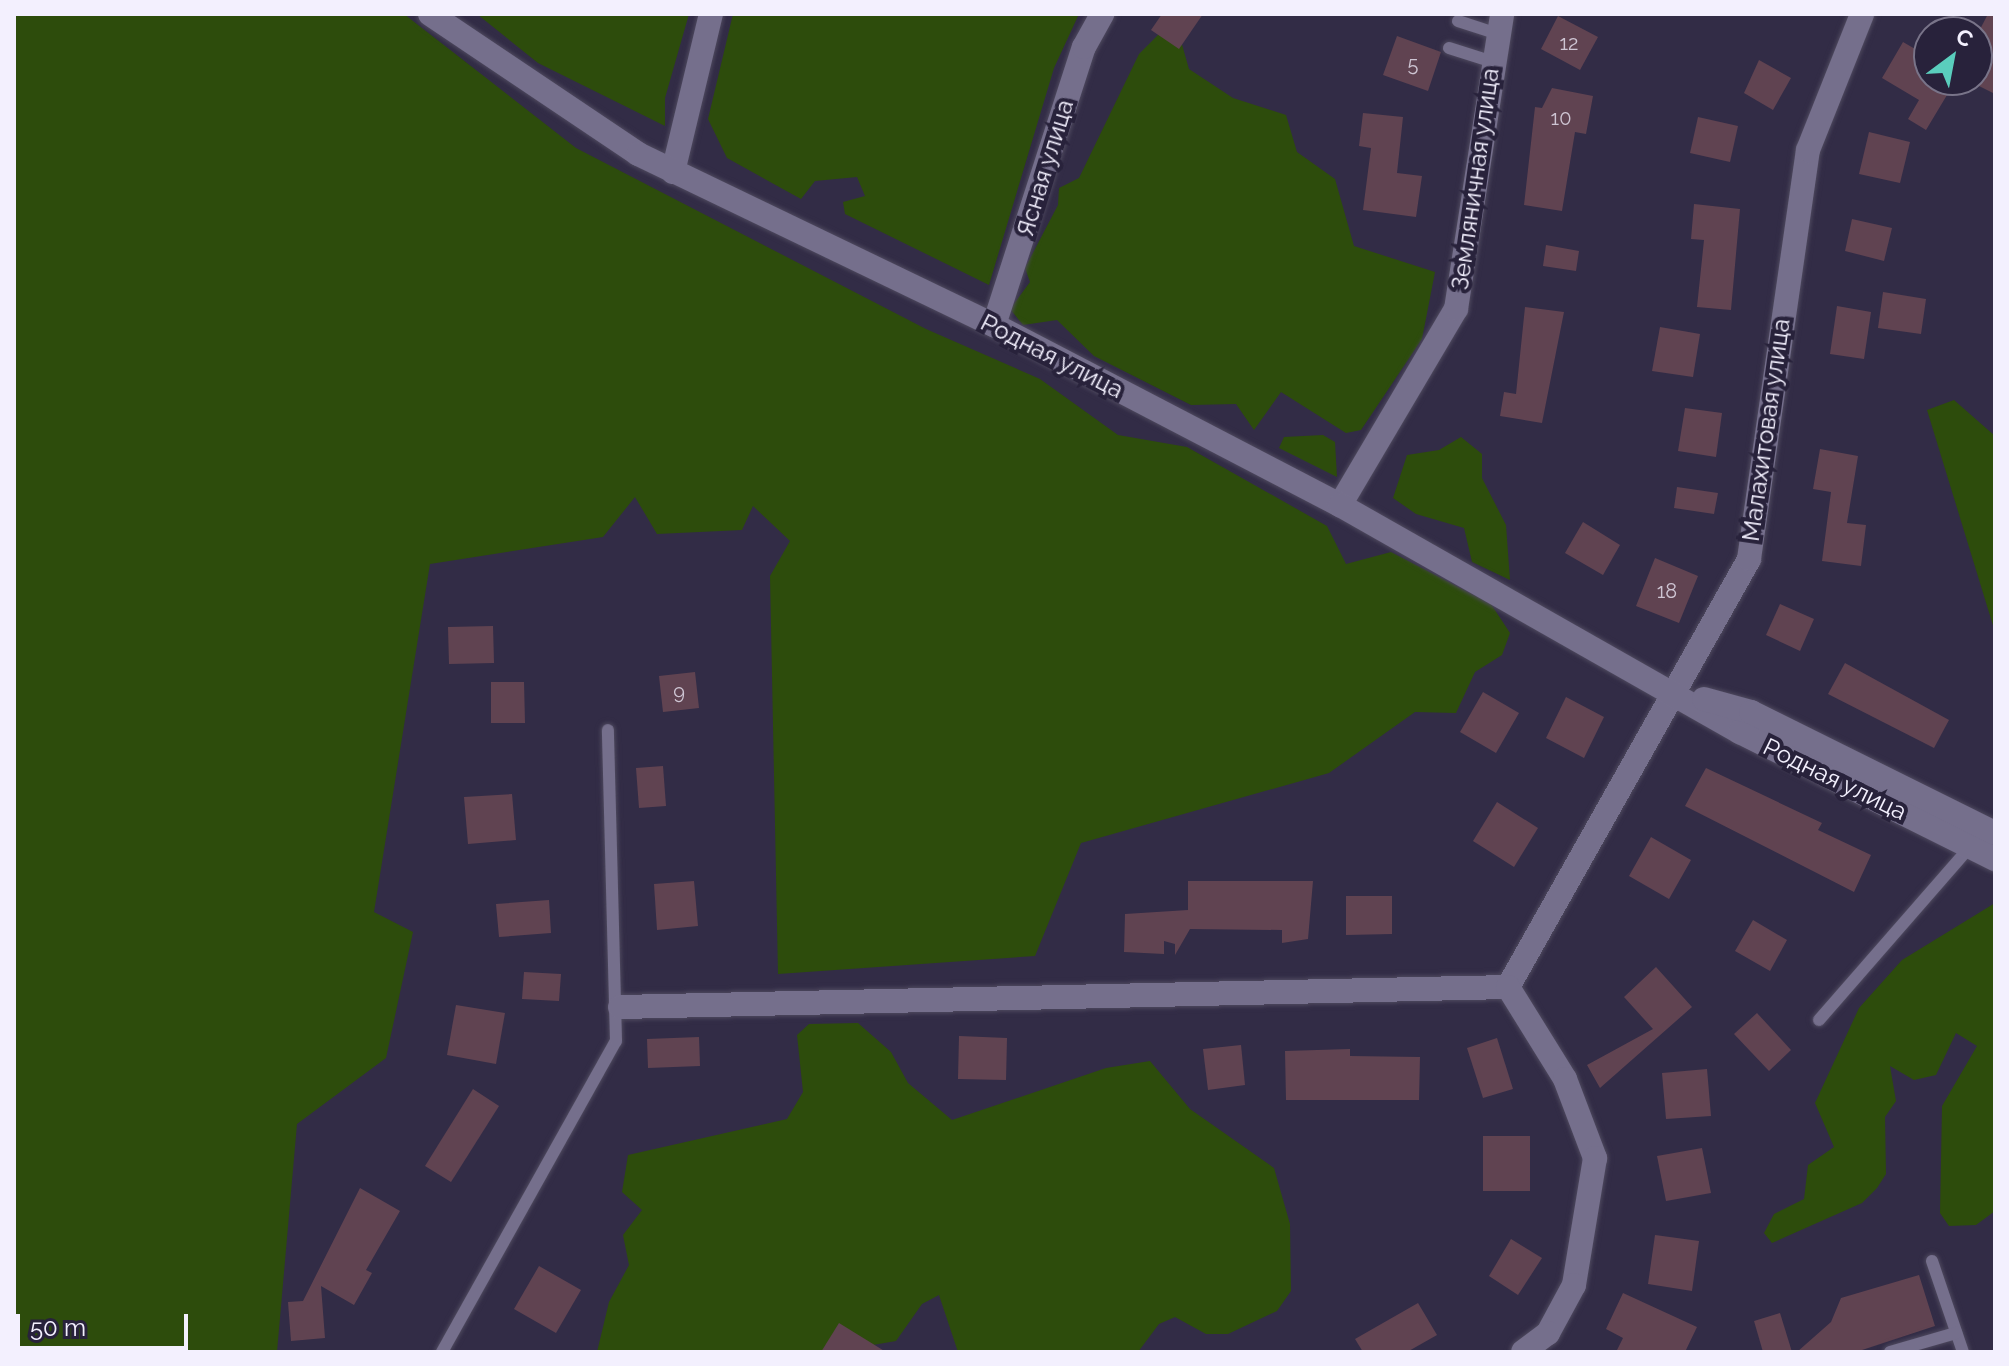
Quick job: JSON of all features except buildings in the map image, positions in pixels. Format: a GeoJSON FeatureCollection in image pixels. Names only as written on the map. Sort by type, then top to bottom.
{"type":"FeatureCollection","features":[{"type":"Feature","properties":{"kind":"street","name":"Родная улица"},"geometry":{"type":"LineString","coordinates":[[430,14],[673,172],[994,325],[1340,505],[1678,692],[1740,732],[1995,859]]}},
{"type":"Feature","properties":{"kind":"street"},"geometry":{"type":"LineString","coordinates":[[673,172],[711,14]]}},
{"type":"Feature","properties":{"kind":"street","name":"Ясная улица"},"geometry":{"type":"LineString","coordinates":[[994,325],[1084,47],[1102,14]]}},
{"type":"Feature","properties":{"kind":"street","name":"Малахитовая улица"},"geometry":{"type":"LineString","coordinates":[[1508,987],[1678,692],[1749,559],[1808,150],[1862,14]]}},
{"type":"Feature","properties":{"kind":"street","name":"Земляничная улица"},"geometry":{"type":"LineString","coordinates":[[1340,505],[1456,309],[1490,61],[1499,23]]}},
{"type":"Feature","properties":{"kind":"street","name":"Родная улица"},"geometry":{"type":"LineString","coordinates":[[1678,692],[1751,712],[1995,833]]}},
{"type":"Feature","properties":{"kind":"street"},"geometry":{"type":"LineString","coordinates":[[620,1007],[1508,987],[1565,1079],[1595,1158],[1574,1285],[1548,1333],[1523,1352]]}},
{"type":"Feature","properties":{"kind":"lane"},"geometry":{"type":"LineString","coordinates":[[1458,21],[1499,23]]}},
{"type":"Feature","properties":{"kind":"lane"},"geometry":{"type":"LineString","coordinates":[[1449,48],[1490,61]]}},
{"type":"Feature","properties":{"kind":"lane"},"geometry":{"type":"LineString","coordinates":[[442,1352],[587,1101],[616,1041],[620,1007],[608,730]]}},
{"type":"Feature","properties":{"kind":"lane"},"geometry":{"type":"LineString","coordinates":[[1819,1020],[1971,846]]}},
{"type":"Feature","properties":{"kind":"lane"},"geometry":{"type":"LineString","coordinates":[[1932,1261],[1963,1352]]}},
{"type":"Feature","properties":{"kind":"lane"},"geometry":{"type":"LineString","coordinates":[[1890,1352],[1956,1333]]}},
{"type":"Feature","properties":{"kind":"green space"},"geometry":{"type":"Polygon","coordinates":[[[14,14],[404,14],[576,148],[926,329],[1040,379],[1118,435],[1187,447],[1327,526],[1346,564],[1391,552],[1491,604],[1510,633],[1502,655],[1475,672],[1456,713],[1415,712],[1329,773],[1081,843],[1035,956],[778,974],[770,576],[790,541],[753,506],[742,530],[657,534],[635,497],[603,537],[430,564],[374,912],[413,932],[386,1058],[297,1124],[277,1352],[14,1352],[14,14]]]}},
{"type":"Feature","properties":{"kind":"green space"},"geometry":{"type":"Polygon","coordinates":[[[477,14],[689,14],[665,98],[665,126],[538,63],[477,14]]]}},
{"type":"Feature","properties":{"kind":"green space"},"geometry":{"type":"Polygon","coordinates":[[[733,14],[1079,14],[1054,68],[989,285],[845,214],[843,202],[865,196],[857,177],[815,181],[801,199],[727,158],[708,119],[733,14]]]}},
{"type":"Feature","properties":{"kind":"green space"},"geometry":{"type":"Polygon","coordinates":[[[1162,31],[1181,41],[1189,69],[1233,98],[1286,115],[1297,152],[1335,179],[1354,246],[1435,272],[1422,339],[1361,430],[1346,433],[1281,392],[1254,430],[1236,404],[1191,405],[1094,356],[1057,320],[1023,325],[1010,309],[1030,282],[1025,268],[1058,205],[1059,188],[1079,178],[1139,54],[1162,31]]]}},
{"type":"Feature","properties":{"kind":"green space"},"geometry":{"type":"Polygon","coordinates":[[[1954,400],[1995,436],[1995,632],[1927,410],[1954,400]]]}},
{"type":"Feature","properties":{"kind":"green space"},"geometry":{"type":"Polygon","coordinates":[[[1323,435],[1335,442],[1337,477],[1279,448],[1284,437],[1323,435]]]}},
{"type":"Feature","properties":{"kind":"green space"},"geometry":{"type":"Polygon","coordinates":[[[1461,437],[1482,454],[1482,478],[1506,525],[1510,580],[1472,562],[1464,528],[1416,514],[1393,498],[1407,455],[1439,450],[1461,437]]]}},
{"type":"Feature","properties":{"kind":"green space"},"geometry":{"type":"Polygon","coordinates":[[[1995,903],[1995,1211],[1976,1225],[1949,1226],[1940,1213],[1942,1106],[1977,1046],[1956,1033],[1936,1075],[1914,1080],[1890,1066],[1896,1101],[1885,1117],[1886,1174],[1877,1188],[1862,1203],[1772,1243],[1764,1233],[1774,1214],[1804,1199],[1808,1165],[1834,1147],[1815,1103],[1859,1008],[1902,960],[1995,903]]]}},
{"type":"Feature","properties":{"kind":"green space"},"geometry":{"type":"Polygon","coordinates":[[[858,1023],[891,1052],[908,1083],[952,1120],[1106,1068],[1150,1061],[1190,1109],[1274,1168],[1290,1224],[1291,1291],[1277,1311],[1228,1334],[1206,1334],[1175,1317],[1159,1324],[1138,1352],[958,1352],[939,1295],[922,1304],[896,1341],[832,1352],[597,1352],[609,1302],[629,1265],[623,1235],[642,1210],[622,1192],[628,1155],[787,1119],[803,1092],[797,1035],[809,1024],[858,1023]]]}}]}
